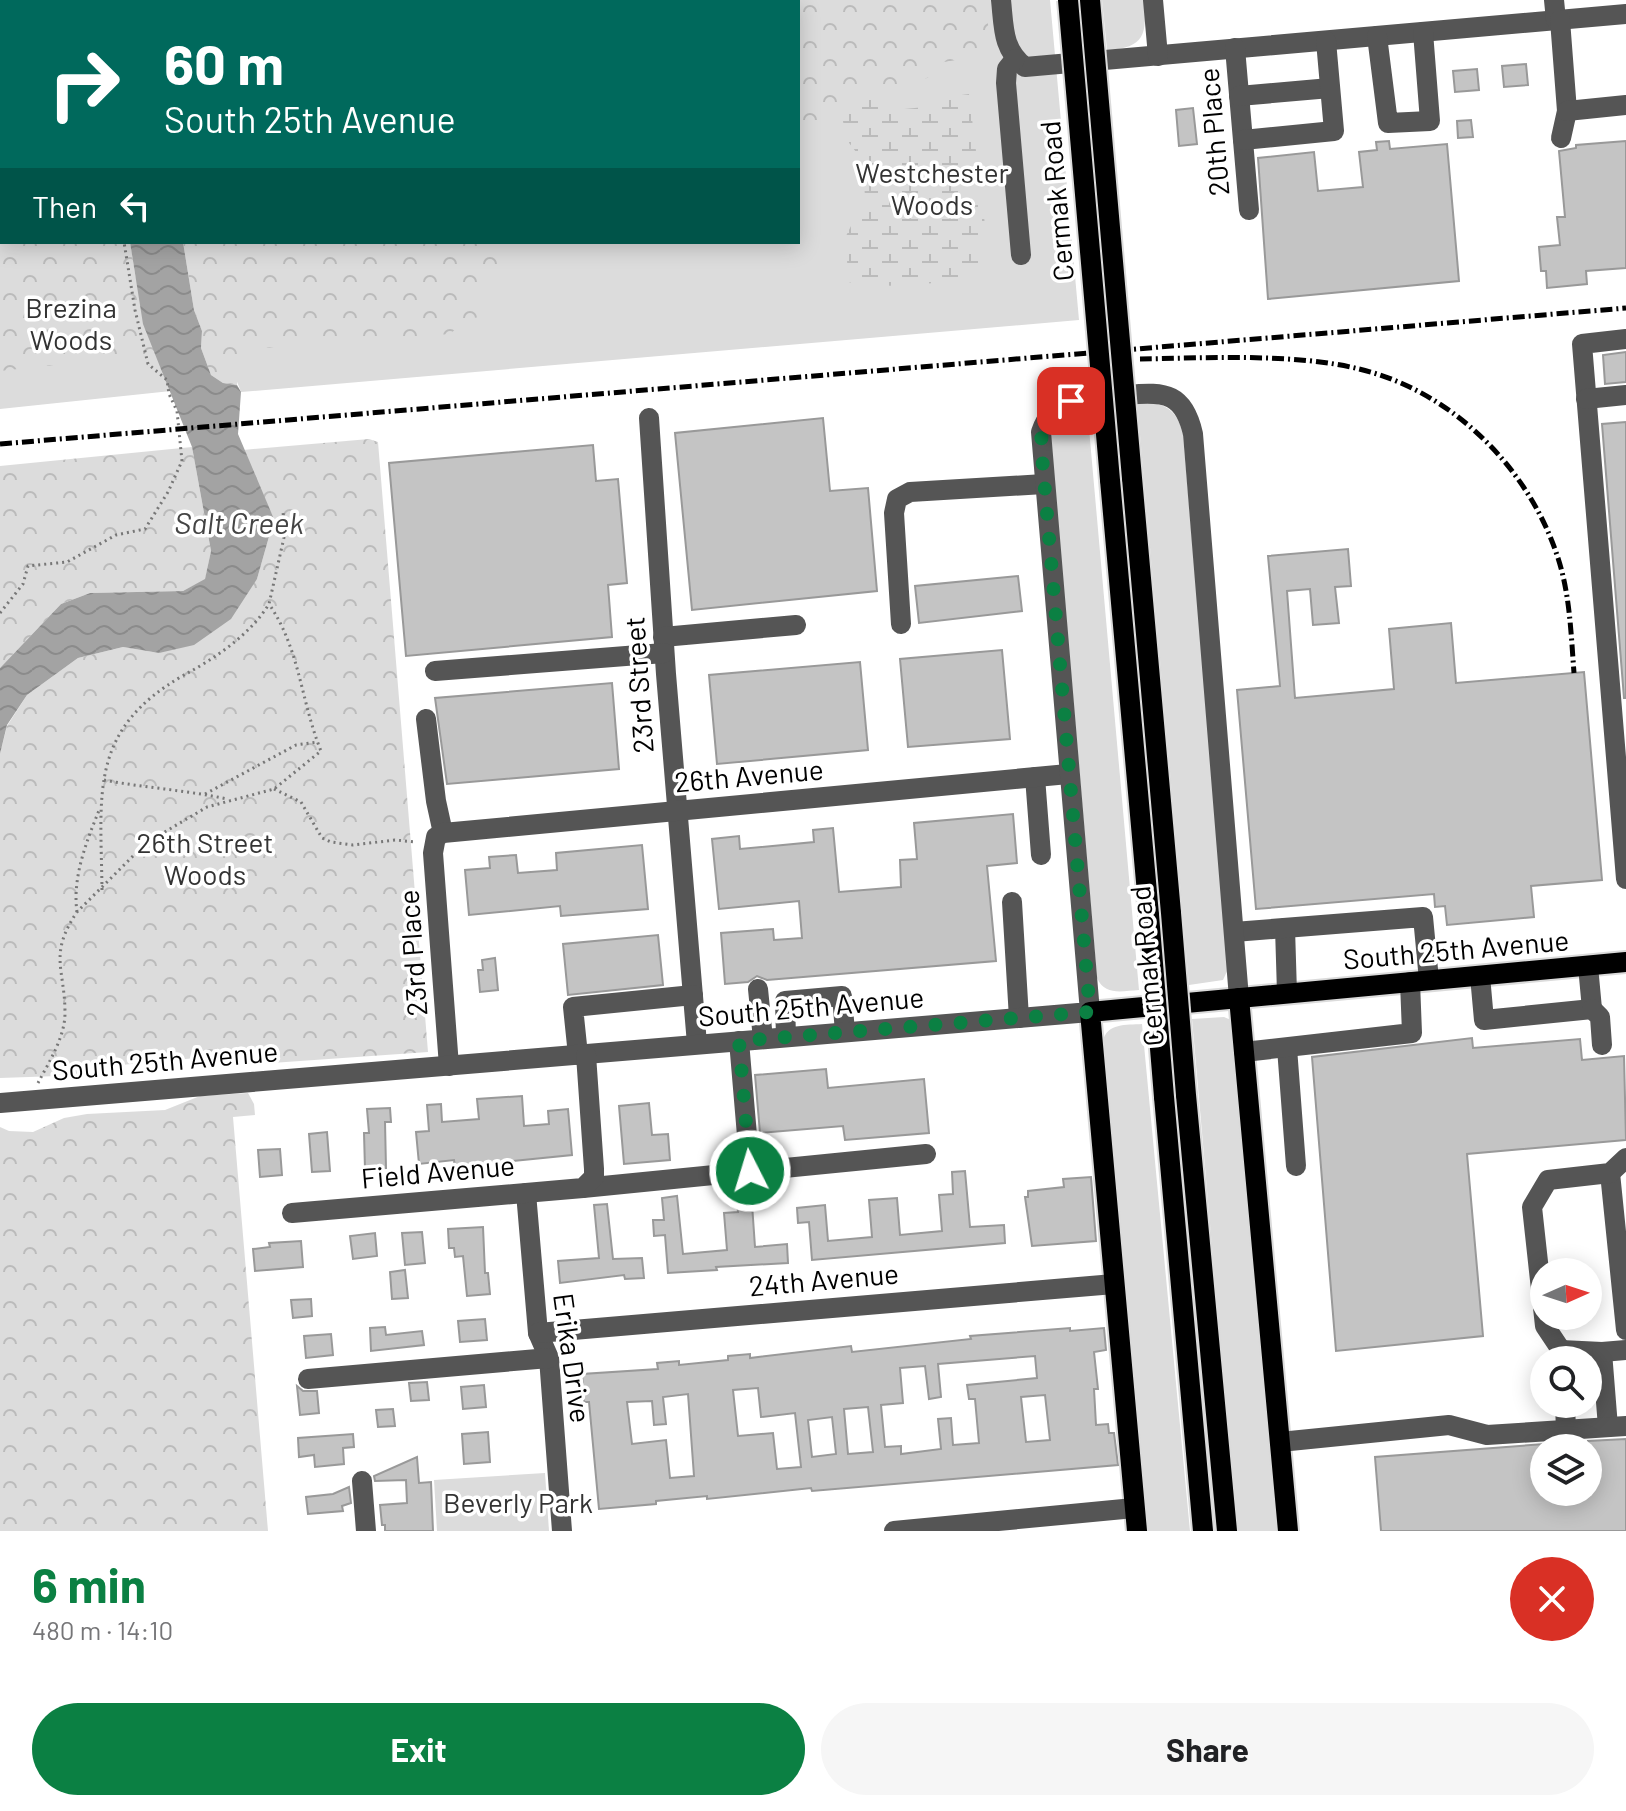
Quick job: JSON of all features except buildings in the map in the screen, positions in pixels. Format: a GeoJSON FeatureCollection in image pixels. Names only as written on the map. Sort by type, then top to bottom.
{"type":"FeatureCollection","features":[{"type":"Feature","properties":{"kind":"main road","name":"Cermak Road"},"geometry":{"type":"LineString","coordinates":[[1068,0],[1203,1531]]}},
{"type":"Feature","properties":{"kind":"main road","name":"Cermak Road"},"geometry":{"type":"LineString","coordinates":[[1090,0],[1227,1531]]}},
{"type":"Feature","properties":{"kind":"main road","name":"South 25th Avenue"},"geometry":{"type":"LineString","coordinates":[[1090,1012],[1626,962]]}},
{"type":"Feature","properties":{"kind":"main road"},"geometry":{"type":"LineString","coordinates":[[1239,998],[1288,1531]]}},
{"type":"Feature","properties":{"kind":"main road"},"geometry":{"type":"LineString","coordinates":[[1090,1012],[1137,1531]]}},
{"type":"Feature","properties":{"kind":"street"},"geometry":{"type":"LineString","coordinates":[[1001,0],[1005,44],[1020,63]]}},
{"type":"Feature","properties":{"kind":"street"},"geometry":{"type":"LineString","coordinates":[[1153,0],[1158,56]]}},
{"type":"Feature","properties":{"kind":"street"},"geometry":{"type":"LineString","coordinates":[[1021,255],[1006,83],[1007,69],[1020,63],[1158,56],[1423,32],[1557,13],[1626,14]]}},
{"type":"Feature","properties":{"kind":"street"},"geometry":{"type":"LineString","coordinates":[[1557,13],[1567,111],[1561,138]]}},
{"type":"Feature","properties":{"kind":"street"},"geometry":{"type":"LineString","coordinates":[[1377,36],[1388,123],[1430,121],[1423,32]]}},
{"type":"Feature","properties":{"kind":"street"},"geometry":{"type":"LineString","coordinates":[[1243,140],[1334,131],[1326,41]]}},
{"type":"Feature","properties":{"kind":"street","name":"20th Place"},"geometry":{"type":"LineString","coordinates":[[1235,48],[1249,210]]}},
{"type":"Feature","properties":{"kind":"street"},"geometry":{"type":"LineString","coordinates":[[1239,96],[1330,88]]}},
{"type":"Feature","properties":{"kind":"street"},"geometry":{"type":"LineString","coordinates":[[1567,111],[1626,105]]}},
{"type":"Feature","properties":{"kind":"street"},"geometry":{"type":"LineString","coordinates":[[1626,339],[1582,344],[1619,711],[1626,879]]}},
{"type":"Feature","properties":{"kind":"street"},"geometry":{"type":"LineString","coordinates":[[1090,1012],[1041,432],[1050,413],[1071,401],[1156,392],[1173,398],[1186,411],[1193,434],[1239,998]]}},
{"type":"Feature","properties":{"kind":"street"},"geometry":{"type":"LineString","coordinates":[[1586,399],[1626,395]]}},
{"type":"Feature","properties":{"kind":"street","name":"23rd Street"},"geometry":{"type":"LineString","coordinates":[[649,418],[697,1044]]}},
{"type":"Feature","properties":{"kind":"street"},"geometry":{"type":"LineString","coordinates":[[901,624],[894,513],[897,499],[910,492],[1044,484]]}},
{"type":"Feature","properties":{"kind":"street"},"geometry":{"type":"LineString","coordinates":[[435,671],[664,645],[796,625]]}},
{"type":"Feature","properties":{"kind":"street","name":"23rd Place"},"geometry":{"type":"LineString","coordinates":[[426,719],[436,801],[449,1066]]}},
{"type":"Feature","properties":{"kind":"street","name":"26th Avenue"},"geometry":{"type":"LineString","coordinates":[[438,838],[677,811],[1068,774]]}},
{"type":"Feature","properties":{"kind":"street"},"geometry":{"type":"LineString","coordinates":[[1035,777],[1041,855]]}},
{"type":"Feature","properties":{"kind":"street"},"geometry":{"type":"LineString","coordinates":[[1012,902],[1019,1018]]}},
{"type":"Feature","properties":{"kind":"street"},"geometry":{"type":"LineString","coordinates":[[1234,932],[1423,917],[1412,1033],[1244,1052]]}},
{"type":"Feature","properties":{"kind":"street"},"geometry":{"type":"LineString","coordinates":[[1285,928],[1287,993]]}},
{"type":"Feature","properties":{"kind":"street"},"geometry":{"type":"LineString","coordinates":[[1588,966],[1592,1009],[1600,1017],[1602,1045]]}},
{"type":"Feature","properties":{"kind":"street"},"geometry":{"type":"LineString","coordinates":[[1480,976],[1484,1020],[1592,1009]]}},
{"type":"Feature","properties":{"kind":"street"},"geometry":{"type":"LineString","coordinates":[[758,989],[763,1039]]}},
{"type":"Feature","properties":{"kind":"street"},"geometry":{"type":"LineString","coordinates":[[586,1186],[594,1177],[594,1169],[582,1055],[573,1007],[693,995]]}},
{"type":"Feature","properties":{"kind":"street"},"geometry":{"type":"LineString","coordinates":[[786,1037],[785,1001],[842,996],[845,1032]]}},
{"type":"Feature","properties":{"kind":"street","name":"South 25th Avenue"},"geometry":{"type":"LineString","coordinates":[[0,1103],[1090,1012]]}},
{"type":"Feature","properties":{"kind":"street"},"geometry":{"type":"LineString","coordinates":[[739,1041],[750,1171]]}},
{"type":"Feature","properties":{"kind":"street"},"geometry":{"type":"LineString","coordinates":[[1287,1048],[1296,1166]]}},
{"type":"Feature","properties":{"kind":"street","name":"Field Avenue"},"geometry":{"type":"LineString","coordinates":[[292,1213],[926,1154]]}},
{"type":"Feature","properties":{"kind":"street"},"geometry":{"type":"LineString","coordinates":[[1557,1346],[1545,1326],[1532,1207],[1548,1180],[1610,1173],[1626,1158]]}},
{"type":"Feature","properties":{"kind":"street"},"geometry":{"type":"LineString","coordinates":[[1610,1173],[1620,1202],[1626,1330]]}},
{"type":"Feature","properties":{"kind":"street","name":"Erika Drive"},"geometry":{"type":"LineString","coordinates":[[526,1193],[538,1333],[549,1358],[562,1531]]}},
{"type":"Feature","properties":{"kind":"street","name":"24th Avenue"},"geometry":{"type":"LineString","coordinates":[[538,1333],[1114,1284]]}},
{"type":"Feature","properties":{"kind":"street"},"geometry":{"type":"LineString","coordinates":[[1280,1442],[1449,1425],[1487,1435],[1617,1427],[1602,1352],[1626,1350]]}},
{"type":"Feature","properties":{"kind":"street"},"geometry":{"type":"LineString","coordinates":[[308,1379],[549,1358]]}},
{"type":"Feature","properties":{"kind":"street"},"geometry":{"type":"LineString","coordinates":[[1566,1418],[1566,1430]]}},
{"type":"Feature","properties":{"kind":"street"},"geometry":{"type":"LineString","coordinates":[[362,1481],[366,1531]]}},
{"type":"Feature","properties":{"kind":"street"},"geometry":{"type":"LineString","coordinates":[[894,1531],[1018,1525],[1134,1508]]}},
{"type":"Feature","properties":{"kind":"path"},"geometry":{"type":"LineString","coordinates":[[0,613],[23,584],[28,566],[67,562],[116,535],[145,529],[168,492],[182,461],[177,411],[167,380],[148,364],[124,244]]}},
{"type":"Feature","properties":{"kind":"path"},"geometry":{"type":"LineString","coordinates":[[102,890],[104,780],[111,750],[120,730],[157,691],[214,659],[263,614],[269,604],[285,533],[283,512]]}},
{"type":"Feature","properties":{"kind":"path"},"geometry":{"type":"LineString","coordinates":[[29,1100],[57,1047],[65,1016],[59,952],[68,926],[77,912],[146,843],[207,807],[274,789],[321,751],[297,662],[282,623],[269,604]]}},
{"type":"Feature","properties":{"kind":"path"},"geometry":{"type":"LineString","coordinates":[[204,794],[296,745],[317,742]]}},
{"type":"Feature","properties":{"kind":"path"},"geometry":{"type":"LineString","coordinates":[[104,780],[231,800]]}},
{"type":"Feature","properties":{"kind":"path"},"geometry":{"type":"LineString","coordinates":[[274,789],[301,802],[322,838],[331,842],[353,845],[438,838]]}},
{"type":"Feature","properties":{"kind":"path"},"geometry":{"type":"LineString","coordinates":[[77,912],[79,873],[102,804]]}},
{"type":"Feature","properties":{"kind":"green space","name":"Westchester Woods"},"geometry":{"type":"Polygon","coordinates":[[[800,0],[1050,0],[1079,320],[241,392],[184,244],[800,244],[800,0]]]}},
{"type":"Feature","properties":{"kind":"green space"},"geometry":{"type":"Polygon","coordinates":[[[800,0],[986,0],[989,36],[981,56],[944,62],[921,80],[901,80],[893,94],[858,88],[845,90],[830,121],[820,129],[800,136],[800,0]]]}},
{"type":"Feature","properties":{"kind":"green space"},"geometry":{"type":"Polygon","coordinates":[[[1102,0],[1144,0],[1144,30],[1136,42],[1120,49],[1107,50],[1102,0]]]}},
{"type":"Feature","properties":{"kind":"green space"},"geometry":{"type":"Polygon","coordinates":[[[969,94],[985,225],[977,276],[913,285],[881,286],[848,282],[846,236],[865,198],[863,161],[846,139],[842,115],[851,98],[869,98],[894,110],[925,107],[946,97],[969,94]]]}},
{"type":"Feature","properties":{"kind":"green space","name":"Brezina Woods"},"geometry":{"type":"Polygon","coordinates":[[[0,244],[130,244],[134,272],[171,391],[0,409],[0,244]]]}},
{"type":"Feature","properties":{"kind":"green space","name":"Brezina Woods"},"geometry":{"type":"Polygon","coordinates":[[[0,244],[130,244],[143,324],[156,354],[0,371],[0,244]]]}},
{"type":"Feature","properties":{"kind":"green space"},"geometry":{"type":"Polygon","coordinates":[[[183,244],[498,244],[502,253],[501,268],[488,276],[479,276],[475,292],[487,304],[480,317],[467,319],[450,334],[252,349],[238,363],[237,385],[223,383],[211,375],[201,348],[202,331],[194,310],[183,244]]]}},
{"type":"Feature","properties":{"kind":"green space"},"geometry":{"type":"Polygon","coordinates":[[[1137,401],[1168,408],[1177,418],[1183,435],[1229,967],[1223,980],[1189,985],[1137,401]]]}},
{"type":"Feature","properties":{"kind":"green space"},"geometry":{"type":"Polygon","coordinates":[[[1087,406],[1139,990],[1109,990],[1097,978],[1050,431],[1065,413],[1087,406]]]}},
{"type":"Feature","properties":{"kind":"green space","name":"26th Street Woods"},"geometry":{"type":"Polygon","coordinates":[[[369,439],[378,442],[428,1052],[229,1066],[207,1057],[110,1066],[87,1075],[0,1078],[0,754],[7,726],[27,695],[78,658],[123,647],[159,653],[257,579],[274,519],[243,450],[369,439]]]}},
{"type":"Feature","properties":{"kind":"green space"},"geometry":{"type":"Polygon","coordinates":[[[192,447],[211,551],[205,580],[183,591],[90,593],[61,604],[0,668],[0,466],[192,447]]]}},
{"type":"Feature","properties":{"kind":"green space"},"geometry":{"type":"Polygon","coordinates":[[[1224,1017],[1231,1020],[1280,1531],[1237,1531],[1192,1019],[1224,1017]]]}},
{"type":"Feature","properties":{"kind":"green space"},"geometry":{"type":"Polygon","coordinates":[[[1142,1024],[1190,1531],[1146,1531],[1103,1041],[1113,1028],[1142,1024]]]}},
{"type":"Feature","properties":{"kind":"green space"},"geometry":{"type":"Polygon","coordinates":[[[248,1093],[255,1115],[233,1117],[268,1531],[0,1531],[0,1127],[9,1131],[33,1132],[64,1118],[165,1110],[200,1096],[248,1093]]]}},
{"type":"Feature","properties":{"kind":"green space","name":"Beverly Park"},"geometry":{"type":"Polygon","coordinates":[[[545,1473],[549,1531],[437,1531],[434,1480],[545,1473]]]}},
{"type":"Feature","properties":{"kind":"water","name":"Salt Creek"},"geometry":{"type":"Polygon","coordinates":[[[130,244],[183,244],[194,310],[202,331],[201,348],[211,375],[223,383],[237,385],[241,392],[238,434],[274,519],[257,579],[231,619],[194,645],[159,653],[123,647],[78,658],[27,695],[7,725],[0,754],[0,668],[61,604],[90,593],[183,591],[205,579],[211,551],[192,447],[143,324],[130,244]]]}},
{"type":"Feature","properties":{"kind":"railway"},"geometry":{"type":"LineString","coordinates":[[0,444],[1626,308]]}},
{"type":"Feature","properties":{"kind":"railway"},"geometry":{"type":"LineString","coordinates":[[1140,359],[1250,358],[1334,364],[1393,380],[1425,395],[1455,415],[1507,464],[1545,525],[1565,586],[1574,673]]}},
{"type":"Feature","properties":{"kind":"route"},"geometry":{"type":"LineString","coordinates":[[750,1171],[739,1041],[1090,1012],[1041,444],[1041,432],[1050,413],[1071,401]]}}]}
